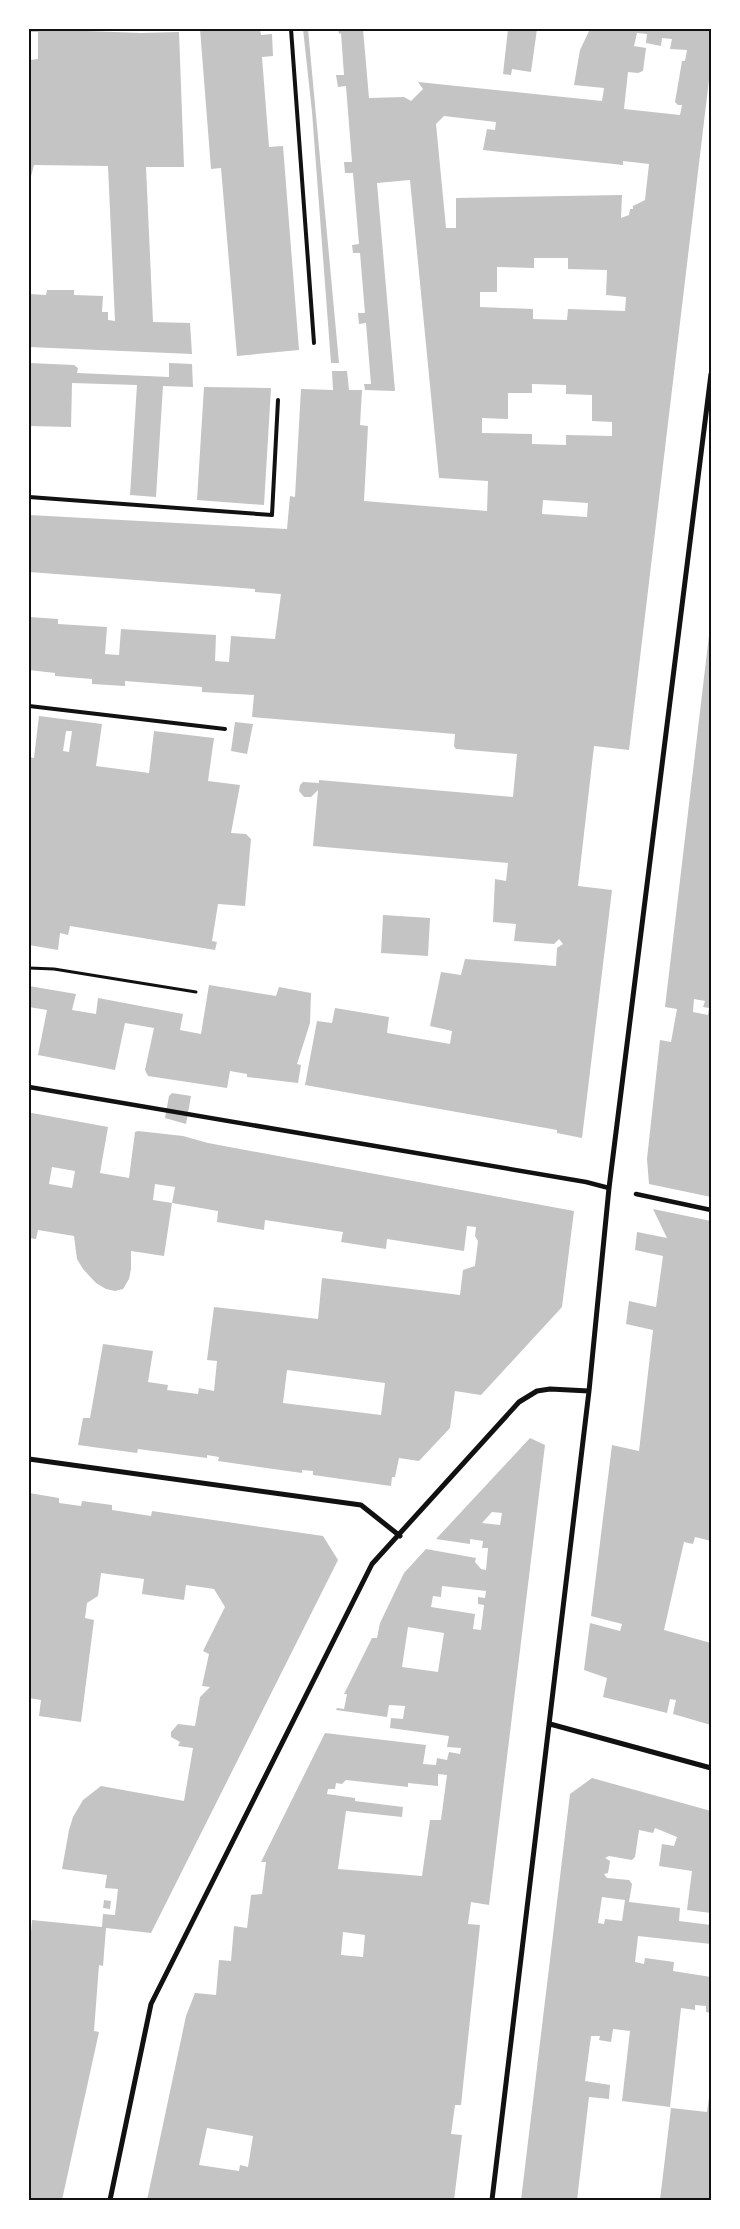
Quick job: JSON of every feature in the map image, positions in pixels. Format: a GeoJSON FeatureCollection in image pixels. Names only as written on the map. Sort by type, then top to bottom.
{"type":"FeatureCollection","features":[{"type":"Feature","properties":{"kind":"street"},"geometry":{"type":"LineString","coordinates":[[492,2200],[590,1391],[609,1188],[711,374]]}},
{"type":"Feature","properties":{"kind":"street"},"geometry":{"type":"LineString","coordinates":[[29,1087],[586,1182],[609,1188]]}},
{"type":"Feature","properties":{"kind":"street"},"geometry":{"type":"LineString","coordinates":[[636,1194],[711,1210]]}},
{"type":"Feature","properties":{"kind":"street"},"geometry":{"type":"LineString","coordinates":[[110,2200],[151,2004],[372,1564],[400,1536],[519,1402],[537,1391],[550,1389],[590,1391]]}},
{"type":"Feature","properties":{"kind":"street"},"geometry":{"type":"LineString","coordinates":[[29,1459],[361,1505],[400,1536]]}},
{"type":"Feature","properties":{"kind":"street"},"geometry":{"type":"LineString","coordinates":[[550,1724],[711,1768]]}},
{"type":"Feature","properties":{"kind":"lane"},"geometry":{"type":"LineString","coordinates":[[290,29],[314,343]]}},
{"type":"Feature","properties":{"kind":"lane"},"geometry":{"type":"LineString","coordinates":[[29,497],[272,515],[278,400]]}},
{"type":"Feature","properties":{"kind":"lane"},"geometry":{"type":"LineString","coordinates":[[29,706],[225,729]]}},
{"type":"Feature","properties":{"kind":"path"},"geometry":{"type":"LineString","coordinates":[[29,968],[54,969],[196,992]]}},
{"type":"Feature","properties":{"kind":"building"},"geometry":{"type":"Polygon","coordinates":[[[29,29],[87,29],[87,31],[141,33],[179,32],[184,167],[146,167],[153,322],[190,323],[192,354],[29,347],[29,294],[46,295],[47,290],[74,290],[74,295],[103,296],[102,312],[108,312],[108,320],[115,321],[108,166],[34,165],[29,184],[30,60],[38,59],[38,32],[29,32],[29,29]]]}},
{"type":"Feature","properties":{"kind":"building"},"geometry":{"type":"Polygon","coordinates":[[[200,29],[260,29],[261,35],[272,34],[273,56],[262,57],[269,147],[283,146],[299,350],[237,356],[221,168],[211,169],[200,29]]]}},
{"type":"Feature","properties":{"kind":"building"},"geometry":{"type":"Polygon","coordinates":[[[303,29],[308,29],[339,363],[331,363],[312,112],[303,29]]]}},
{"type":"Feature","properties":{"kind":"building"},"geometry":{"type":"Polygon","coordinates":[[[338,29],[363,29],[369,98],[404,97],[411,101],[423,89],[418,82],[602,101],[604,88],[574,85],[580,50],[590,29],[711,29],[711,63],[629,750],[594,746],[578,886],[612,890],[582,1138],[557,1133],[557,1130],[305,1085],[317,1021],[332,1023],[335,1008],[389,1017],[387,1033],[450,1044],[452,1031],[430,1026],[441,972],[461,975],[465,959],[556,966],[557,948],[563,944],[559,939],[554,944],[514,941],[516,924],[493,922],[495,879],[506,881],[508,863],[313,846],[318,790],[311,797],[304,797],[299,791],[300,785],[303,782],[319,783],[319,780],[513,797],[517,754],[456,749],[454,746],[455,734],[252,717],[254,695],[202,692],[202,687],[125,681],[125,686],[92,684],[92,679],[55,676],[55,673],[29,670],[29,617],[58,619],[58,624],[107,627],[105,654],[119,655],[121,629],[216,635],[215,661],[229,662],[231,636],[275,639],[281,594],[255,592],[255,589],[29,572],[29,515],[287,529],[290,496],[295,497],[301,389],[333,390],[332,371],[347,371],[349,390],[362,390],[360,425],[368,426],[364,501],[487,511],[488,481],[439,478],[410,180],[377,183],[395,391],[365,390],[364,384],[371,384],[366,323],[359,324],[358,313],[365,313],[360,253],[353,253],[352,245],[359,244],[353,173],[345,173],[344,162],[352,162],[346,86],[338,87],[336,75],[344,75],[341,33],[339,34],[338,29]],[[637,33],[634,46],[646,48],[643,71],[638,73],[628,72],[624,109],[680,115],[682,105],[678,105],[675,102],[682,61],[685,61],[687,50],[670,49],[672,39],[662,38],[661,46],[646,43],[647,34],[637,33]],[[444,116],[436,124],[446,228],[456,228],[456,198],[622,195],[621,218],[629,215],[630,209],[633,209],[633,206],[645,200],[649,164],[623,161],[623,165],[483,150],[487,129],[495,130],[496,122],[444,116]],[[534,258],[534,268],[497,267],[497,292],[480,292],[480,307],[533,309],[533,319],[567,320],[568,309],[625,311],[626,297],[606,295],[607,270],[568,269],[568,258],[534,258]],[[532,384],[532,393],[508,393],[508,419],[482,418],[482,433],[532,434],[532,444],[566,445],[566,435],[612,436],[612,422],[592,421],[592,395],[566,394],[566,385],[532,384]],[[543,500],[542,514],[587,517],[588,503],[543,500]]]}},
{"type":"Feature","properties":{"kind":"building"},"geometry":{"type":"Polygon","coordinates":[[[508,29],[537,29],[531,72],[512,69],[511,75],[503,74],[508,29]]]}},
{"type":"Feature","properties":{"kind":"building"},"geometry":{"type":"Polygon","coordinates":[[[29,363],[74,365],[78,368],[77,373],[169,377],[169,363],[192,364],[193,387],[163,386],[156,497],[130,495],[137,385],[72,383],[71,427],[29,426],[29,363]]]}},
{"type":"Feature","properties":{"kind":"building"},"geometry":{"type":"Polygon","coordinates":[[[204,387],[271,388],[264,505],[197,500],[204,387]]]}},
{"type":"Feature","properties":{"kind":"building"},"geometry":{"type":"Polygon","coordinates":[[[711,627],[711,1197],[649,1184],[647,1159],[660,1040],[671,1042],[677,1009],[665,1007],[711,627]],[[694,999],[693,1012],[708,1015],[709,1008],[703,1007],[705,1001],[694,999]]]}},
{"type":"Feature","properties":{"kind":"building"},"geometry":{"type":"Polygon","coordinates":[[[39,716],[102,724],[96,766],[149,773],[154,731],[214,738],[208,781],[240,785],[231,833],[246,834],[251,839],[245,906],[218,904],[212,941],[217,942],[215,950],[70,926],[68,935],[60,933],[58,950],[29,945],[29,757],[34,758],[39,716]],[[66,731],[63,751],[69,752],[72,731],[66,731]]]}},
{"type":"Feature","properties":{"kind":"building"},"geometry":{"type":"Polygon","coordinates":[[[235,722],[253,724],[247,754],[231,751],[235,722]]]}},
{"type":"Feature","properties":{"kind":"building"},"geometry":{"type":"Polygon","coordinates":[[[383,915],[430,918],[428,956],[381,953],[383,915]]]}},
{"type":"Feature","properties":{"kind":"building"},"geometry":{"type":"Polygon","coordinates":[[[209,985],[276,996],[279,987],[311,993],[310,1023],[297,1064],[301,1065],[298,1083],[247,1077],[247,1074],[230,1071],[227,1088],[148,1076],[145,1070],[154,1028],[125,1023],[115,1070],[38,1055],[47,1010],[29,1007],[29,986],[76,994],[72,1010],[96,1014],[98,998],[183,1014],[180,1030],[201,1034],[209,985]]]}},
{"type":"Feature","properties":{"kind":"building"},"geometry":{"type":"Polygon","coordinates":[[[172,1093],[191,1096],[186,1124],[165,1118],[169,1096],[172,1093]]]}},
{"type":"Feature","properties":{"kind":"building"},"geometry":{"type":"Polygon","coordinates":[[[29,1114],[108,1127],[100,1173],[129,1178],[135,1132],[138,1131],[183,1136],[208,1143],[574,1211],[562,1307],[481,1395],[455,1391],[450,1428],[419,1461],[399,1458],[395,1477],[392,1477],[391,1486],[313,1475],[313,1471],[302,1470],[302,1473],[218,1461],[219,1457],[207,1455],[207,1458],[138,1449],[137,1453],[78,1445],[83,1418],[90,1418],[103,1344],[153,1351],[148,1382],[168,1385],[167,1390],[198,1394],[199,1388],[214,1391],[217,1361],[207,1360],[214,1307],[318,1319],[322,1278],[460,1295],[463,1270],[475,1266],[478,1241],[475,1236],[476,1227],[467,1226],[464,1251],[387,1239],[386,1249],[341,1242],[343,1232],[265,1220],[264,1230],[217,1222],[218,1211],[172,1203],[164,1256],[131,1251],[129,1279],[123,1289],[115,1291],[106,1289],[96,1283],[83,1269],[77,1259],[74,1236],[38,1230],[36,1239],[29,1238],[29,1114]],[[52,1167],[49,1184],[72,1188],[75,1171],[52,1167]],[[155,1184],[153,1200],[172,1203],[175,1187],[155,1184]],[[287,1370],[283,1403],[381,1415],[385,1383],[287,1370]]]}},
{"type":"Feature","properties":{"kind":"building"},"geometry":{"type":"Polygon","coordinates":[[[653,1209],[711,1221],[711,1541],[695,1537],[693,1544],[684,1542],[664,1630],[711,1643],[711,1725],[673,1714],[676,1700],[670,1699],[667,1713],[603,1697],[607,1678],[584,1670],[590,1623],[620,1631],[622,1624],[591,1616],[612,1445],[639,1451],[653,1330],[626,1324],[629,1301],[656,1307],[663,1256],[635,1250],[637,1232],[667,1238],[653,1209]]]}},
{"type":"Feature","properties":{"kind":"building"},"geometry":{"type":"Polygon","coordinates":[[[530,1438],[545,1445],[489,1905],[471,1902],[468,1924],[480,1925],[461,2105],[455,2105],[451,2134],[462,2135],[454,2200],[147,2200],[186,2016],[195,1993],[216,1995],[219,1960],[231,1961],[234,1926],[247,1928],[251,1895],[262,1894],[266,1862],[261,1862],[325,1733],[426,1745],[423,1764],[436,1765],[437,1758],[447,1760],[449,1752],[460,1754],[461,1748],[447,1747],[449,1736],[390,1728],[391,1718],[403,1719],[405,1706],[389,1705],[387,1717],[336,1710],[337,1708],[344,1709],[347,1694],[344,1694],[372,1638],[377,1638],[380,1623],[404,1573],[426,1549],[476,1558],[475,1562],[481,1569],[486,1570],[488,1548],[482,1548],[483,1541],[470,1539],[470,1544],[436,1539],[530,1438]],[[492,1512],[482,1523],[500,1525],[502,1513],[492,1512]],[[442,1586],[441,1597],[433,1596],[431,1607],[475,1614],[473,1629],[481,1630],[484,1605],[478,1604],[478,1597],[485,1598],[486,1591],[442,1586]],[[408,1627],[402,1667],[438,1672],[444,1633],[408,1627]],[[438,1774],[438,1786],[408,1783],[408,1787],[346,1780],[342,1784],[336,1783],[335,1789],[328,1789],[327,1794],[355,1798],[355,1801],[403,1807],[402,1817],[346,1811],[338,1869],[422,1876],[430,1820],[441,1820],[447,1775],[438,1774]],[[343,1932],[341,1955],[363,1957],[365,1935],[343,1932]],[[207,2128],[199,2165],[239,2171],[240,2165],[248,2167],[253,2136],[207,2128]]]}},
{"type":"Feature","properties":{"kind":"building"},"geometry":{"type":"Polygon","coordinates":[[[29,1493],[59,1498],[59,1503],[81,1506],[82,1501],[112,1505],[112,1510],[151,1516],[152,1511],[323,1536],[338,1560],[151,1933],[106,1928],[103,1966],[99,1965],[94,2031],[99,2032],[62,2200],[29,2200],[29,1958],[32,1920],[102,1927],[103,1914],[115,1915],[118,1889],[105,1888],[107,1875],[62,1869],[73,1817],[83,1800],[101,1786],[184,1801],[193,1748],[178,1746],[180,1742],[171,1737],[171,1732],[178,1724],[195,1726],[200,1697],[210,1687],[202,1686],[209,1654],[203,1651],[225,1607],[214,1589],[186,1585],[184,1600],[142,1594],[144,1579],[101,1573],[98,1596],[87,1603],[85,1618],[94,1620],[81,1722],[39,1716],[41,1700],[29,1698],[29,1493]]]}},
{"type":"Feature","properties":{"kind":"building"},"geometry":{"type":"Polygon","coordinates":[[[592,1778],[711,1811],[711,1913],[687,1910],[692,1871],[659,1866],[662,1844],[674,1846],[677,1837],[655,1828],[653,1833],[639,1830],[635,1857],[632,1860],[609,1856],[605,1858],[610,1861],[608,1873],[604,1874],[607,1878],[629,1880],[632,1884],[629,1902],[680,1908],[679,1921],[711,1925],[711,1944],[638,1936],[635,1962],[644,1964],[645,1958],[674,1962],[673,1971],[711,1977],[711,2013],[706,2012],[706,2006],[695,2005],[695,2010],[681,2008],[670,2107],[622,2101],[630,2031],[613,2029],[611,2042],[599,2040],[600,2036],[591,2036],[585,2081],[610,2085],[609,2099],[589,2097],[577,2200],[521,2200],[570,1794],[592,1778]],[[602,1897],[598,1923],[604,1924],[605,1919],[622,1921],[625,1900],[602,1897]]]}},
{"type":"Feature","properties":{"kind":"building"},"geometry":{"type":"Polygon","coordinates":[[[104,1900],[111,1901],[110,1909],[103,1908],[104,1900]]]}},
{"type":"Feature","properties":{"kind":"building"},"geometry":{"type":"Polygon","coordinates":[[[710,2090],[711,2200],[660,2200],[671,2108],[707,2112],[710,2090]]]}}]}
